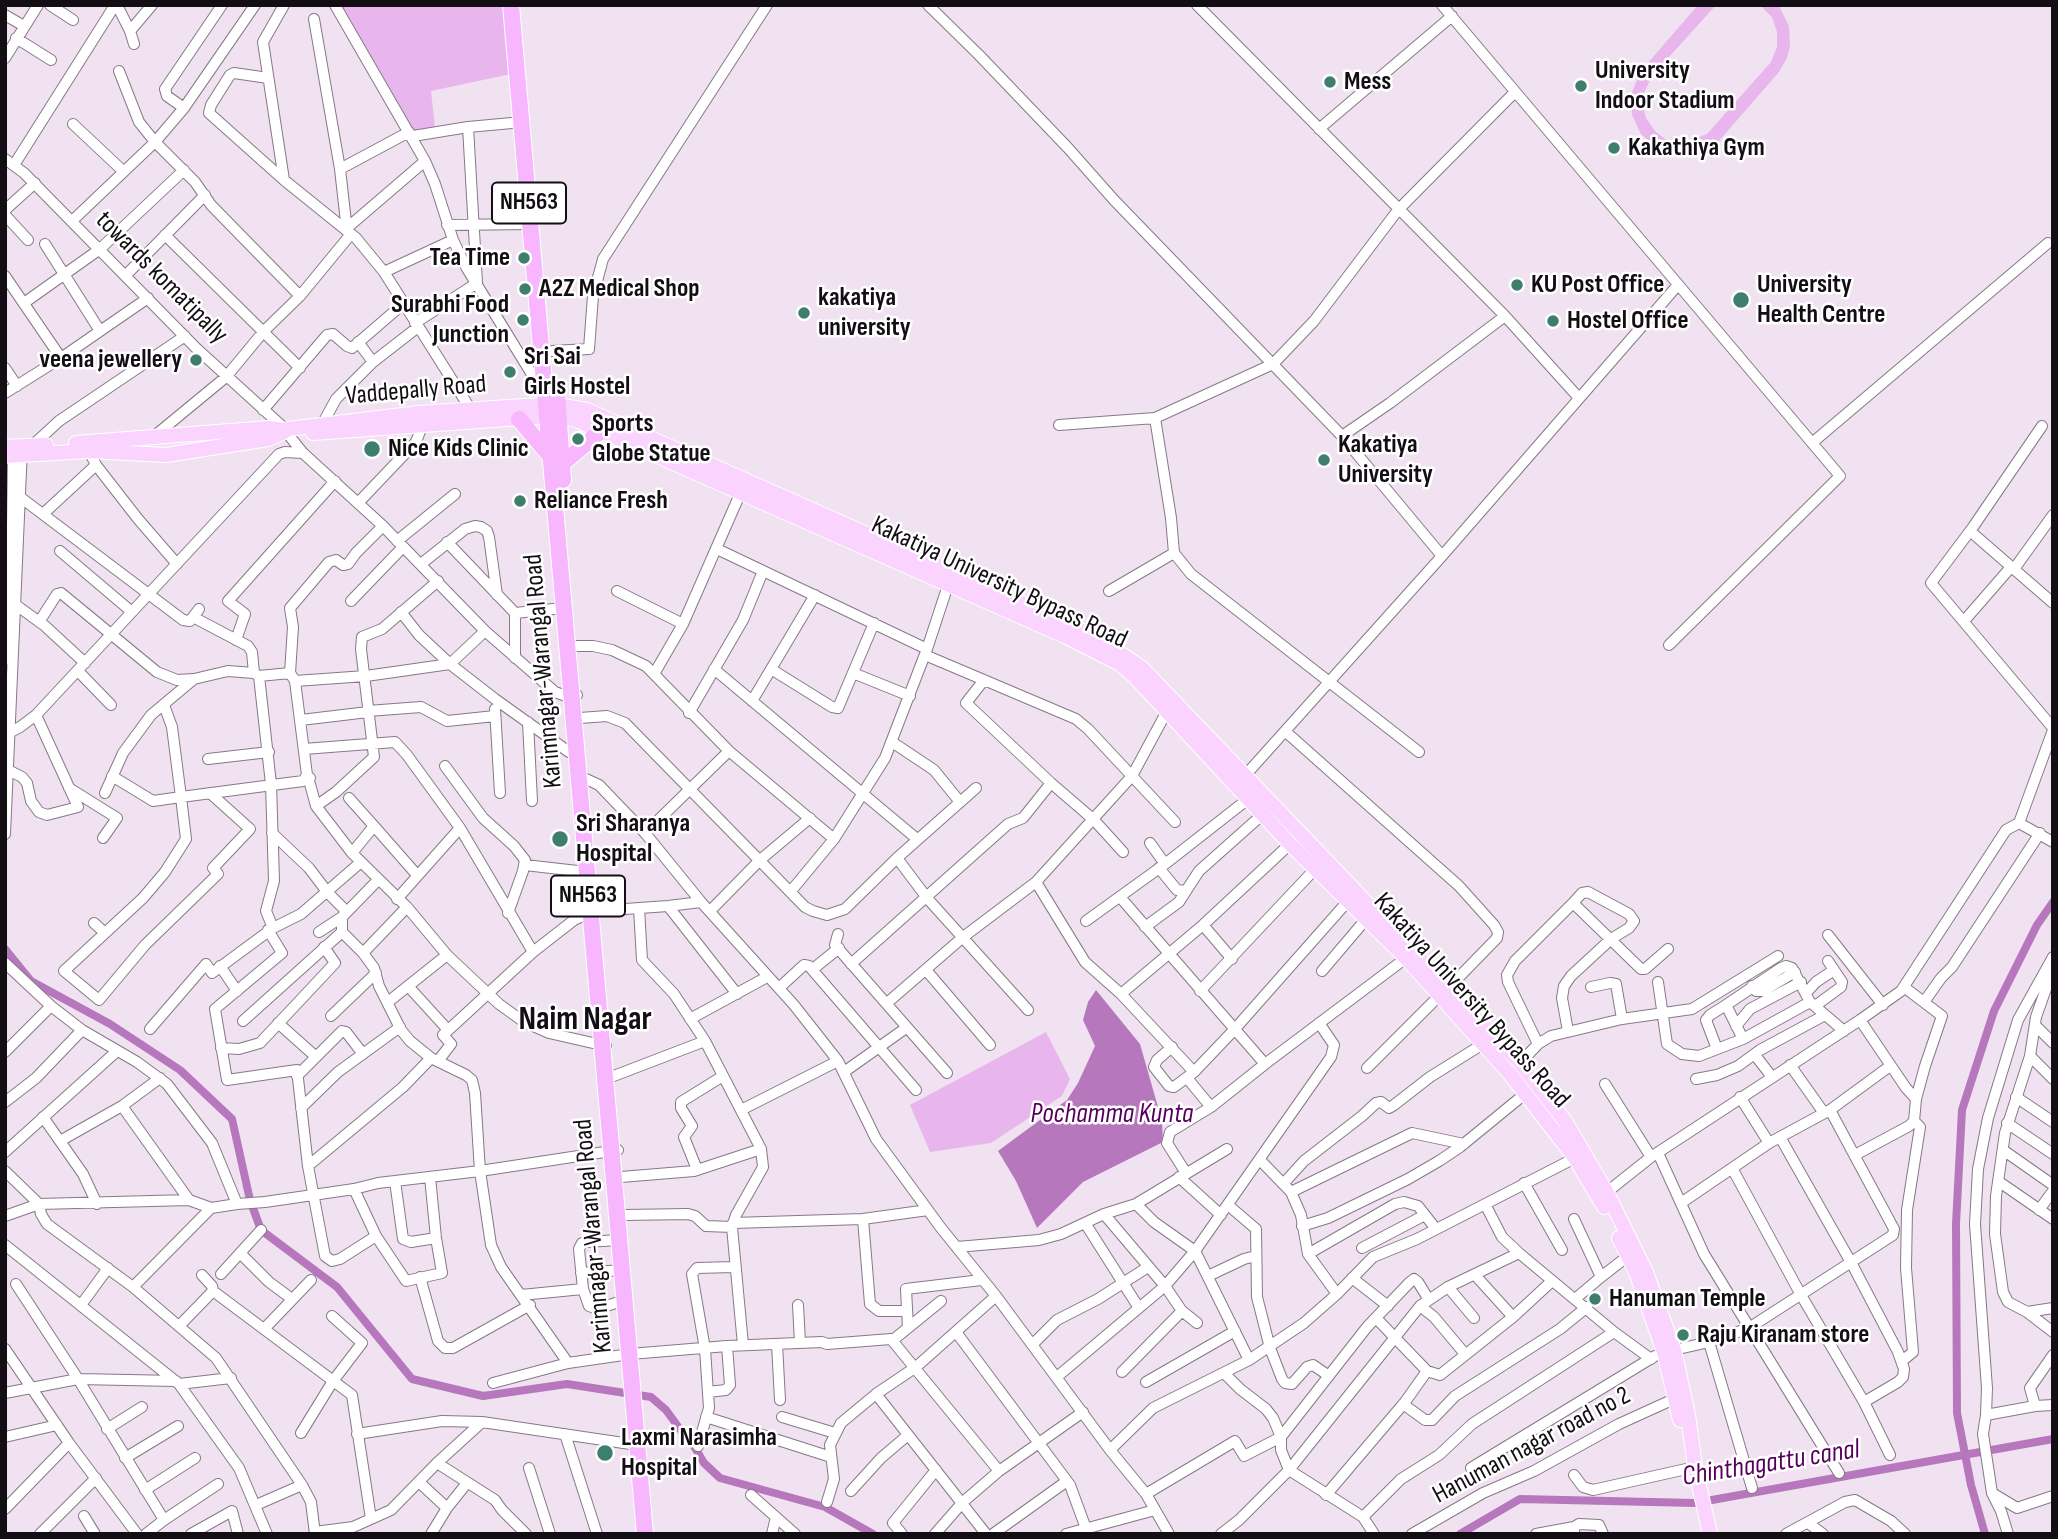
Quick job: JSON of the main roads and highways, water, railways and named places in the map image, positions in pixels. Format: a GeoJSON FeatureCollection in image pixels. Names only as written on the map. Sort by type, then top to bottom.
{"type":"FeatureCollection","features":[{"type":"Feature","properties":{"kind":"highway","name":"NH563"},"geometry":{"type":"LineString","coordinates":[[511,5],[551,405]]}},
{"type":"Feature","properties":{"kind":"highway","name":"NH563"},"geometry":{"type":"LineString","coordinates":[[520,5],[552,351],[551,405]]}},
{"type":"Feature","properties":{"kind":"highway","name":"Karimnagar-Warangal Road"},"geometry":{"type":"LineString","coordinates":[[551,405],[575,646],[576,753],[586,872],[593,912]]}},
{"type":"Feature","properties":{"kind":"highway"},"geometry":{"type":"LineString","coordinates":[[519,419],[556,461],[602,429]]}},
{"type":"Feature","properties":{"kind":"highway","name":"Karimnagar-Warangal Road"},"geometry":{"type":"LineString","coordinates":[[556,461],[563,608],[580,718],[605,1046],[615,1150],[625,1215],[638,1436]]}},
{"type":"Feature","properties":{"kind":"highway","name":"Karimnagar-Warangal Road"},"geometry":{"type":"LineString","coordinates":[[605,1046],[611,1077],[619,1240],[633,1354]]}},
{"type":"Feature","properties":{"kind":"highway","name":"NH563"},"geometry":{"type":"LineString","coordinates":[[638,1436],[645,1534]]}},
{"type":"Feature","properties":{"kind":"highway","name":"NH563"},"geometry":{"type":"LineString","coordinates":[[638,1436],[651,1534]]}},
{"type":"Feature","properties":{"kind":"main road","name":"Vaddepally Road"},"geometry":{"type":"LineString","coordinates":[[286,431],[323,423],[551,405]]}},
{"type":"Feature","properties":{"kind":"main road"},"geometry":{"type":"LineString","coordinates":[[16,450],[269,428],[312,433],[519,419],[551,405]]}},
{"type":"Feature","properties":{"kind":"main road","name":"Kakatiya University Bypass Road"},"geometry":{"type":"LineString","coordinates":[[551,405],[574,419],[602,429],[740,494],[1096,638],[1130,659],[1160,685],[1240,781],[1248,799],[1406,958],[1526,1093],[1603,1195],[1636,1272],[1663,1353],[1688,1415],[1691,1443]]}},
{"type":"Feature","properties":{"kind":"main road","name":"Kakatiya University Bypass Road"},"geometry":{"type":"LineString","coordinates":[[551,405],[596,413],[951,579],[1120,664],[1135,677],[1520,1063],[1565,1121],[1646,1272],[1674,1399],[1691,1443]]}},
{"type":"Feature","properties":{"kind":"main road"},"geometry":{"type":"LineString","coordinates":[[16,450],[166,455],[268,439],[286,431]]}},
{"type":"Feature","properties":{"kind":"main road"},"geometry":{"type":"LineString","coordinates":[[1691,1443],[1710,1534]]}},
{"type":"Feature","properties":{"kind":"water","name":"Pochamma Kunta"},"geometry":{"type":"Polygon","coordinates":[[[1096,990],[1140,1044],[1162,1121],[1163,1142],[1083,1182],[1037,1228],[1016,1181],[998,1151],[1067,1100],[1078,1083],[1095,1046],[1083,1020],[1088,1002],[1096,990]]]}},
{"type":"Feature","properties":{"kind":"waterway"},"geometry":{"type":"LineString","coordinates":[[1985,1534],[1971,1485],[1957,1413],[1956,1224],[1962,1110],[1994,1011],[2037,925],[2053,902]]}},
{"type":"Feature","properties":{"kind":"waterway"},"geometry":{"type":"LineString","coordinates":[[5,949],[31,981],[110,1024],[180,1070],[232,1119],[250,1200],[261,1230],[337,1287],[412,1379],[483,1396],[567,1384],[651,1397],[666,1410],[688,1436],[704,1463],[720,1478],[825,1507],[873,1534]]}},
{"type":"Feature","properties":{"kind":"waterway","name":"Chinthagattu canal"},"geometry":{"type":"LineString","coordinates":[[1460,1534],[1520,1499],[1695,1503],[2053,1439]]}},
{"type":"Feature","properties":{"kind":"place","name":"Mess"},"geometry":{"type":"Point","coordinates":[1330,82]}},
{"type":"Feature","properties":{"kind":"place","name":"University Indoor Stadium"},"geometry":{"type":"Point","coordinates":[1581,86]}},
{"type":"Feature","properties":{"kind":"place","name":"Kakathiya Gym"},"geometry":{"type":"Point","coordinates":[1614,148]}},
{"type":"Feature","properties":{"kind":"place","name":"Tea Time"},"geometry":{"type":"Point","coordinates":[524,258]}},
{"type":"Feature","properties":{"kind":"place","name":"KU Post Office"},"geometry":{"type":"Point","coordinates":[1517,285]}},
{"type":"Feature","properties":{"kind":"place","name":"A2Z Medical Shop"},"geometry":{"type":"Point","coordinates":[525,289]}},
{"type":"Feature","properties":{"kind":"place","name":"University Health Centre"},"geometry":{"type":"Point","coordinates":[1741,300]}},
{"type":"Feature","properties":{"kind":"place","name":"kakatiya university"},"geometry":{"type":"Point","coordinates":[804,313]}},
{"type":"Feature","properties":{"kind":"place","name":"Surabhi Food Junction"},"geometry":{"type":"Point","coordinates":[523,320]}},
{"type":"Feature","properties":{"kind":"place","name":"Hostel Office"},"geometry":{"type":"Point","coordinates":[1553,321]}},
{"type":"Feature","properties":{"kind":"place","name":"veena jewellery"},"geometry":{"type":"Point","coordinates":[196,360]}},
{"type":"Feature","properties":{"kind":"place","name":"Sri Sai Girls Hostel"},"geometry":{"type":"Point","coordinates":[510,372]}},
{"type":"Feature","properties":{"kind":"place","name":"Sports Globe Statue"},"geometry":{"type":"Point","coordinates":[578,439]}},
{"type":"Feature","properties":{"kind":"place","name":"Nice Kids Clinic"},"geometry":{"type":"Point","coordinates":[372,449]}},
{"type":"Feature","properties":{"kind":"place","name":"Kakatiya University"},"geometry":{"type":"Point","coordinates":[1324,460]}},
{"type":"Feature","properties":{"kind":"place","name":"Reliance Fresh"},"geometry":{"type":"Point","coordinates":[520,501]}},
{"type":"Feature","properties":{"kind":"place","name":"Sri Sharanya Hospital"},"geometry":{"type":"Point","coordinates":[560,839]}},
{"type":"Feature","properties":{"kind":"place","name":"Hanuman Temple"},"geometry":{"type":"Point","coordinates":[1595,1299]}},
{"type":"Feature","properties":{"kind":"place","name":"Raju Kiranam store"},"geometry":{"type":"Point","coordinates":[1683,1335]}},
{"type":"Feature","properties":{"kind":"place","name":"Laxmi Narasimha Hospital"},"geometry":{"type":"Point","coordinates":[605,1453]}},
{"type":"Feature","properties":{"kind":"district","name":"Naim Nagar"},"geometry":{"type":"Point","coordinates":[585,1021]}}]}
